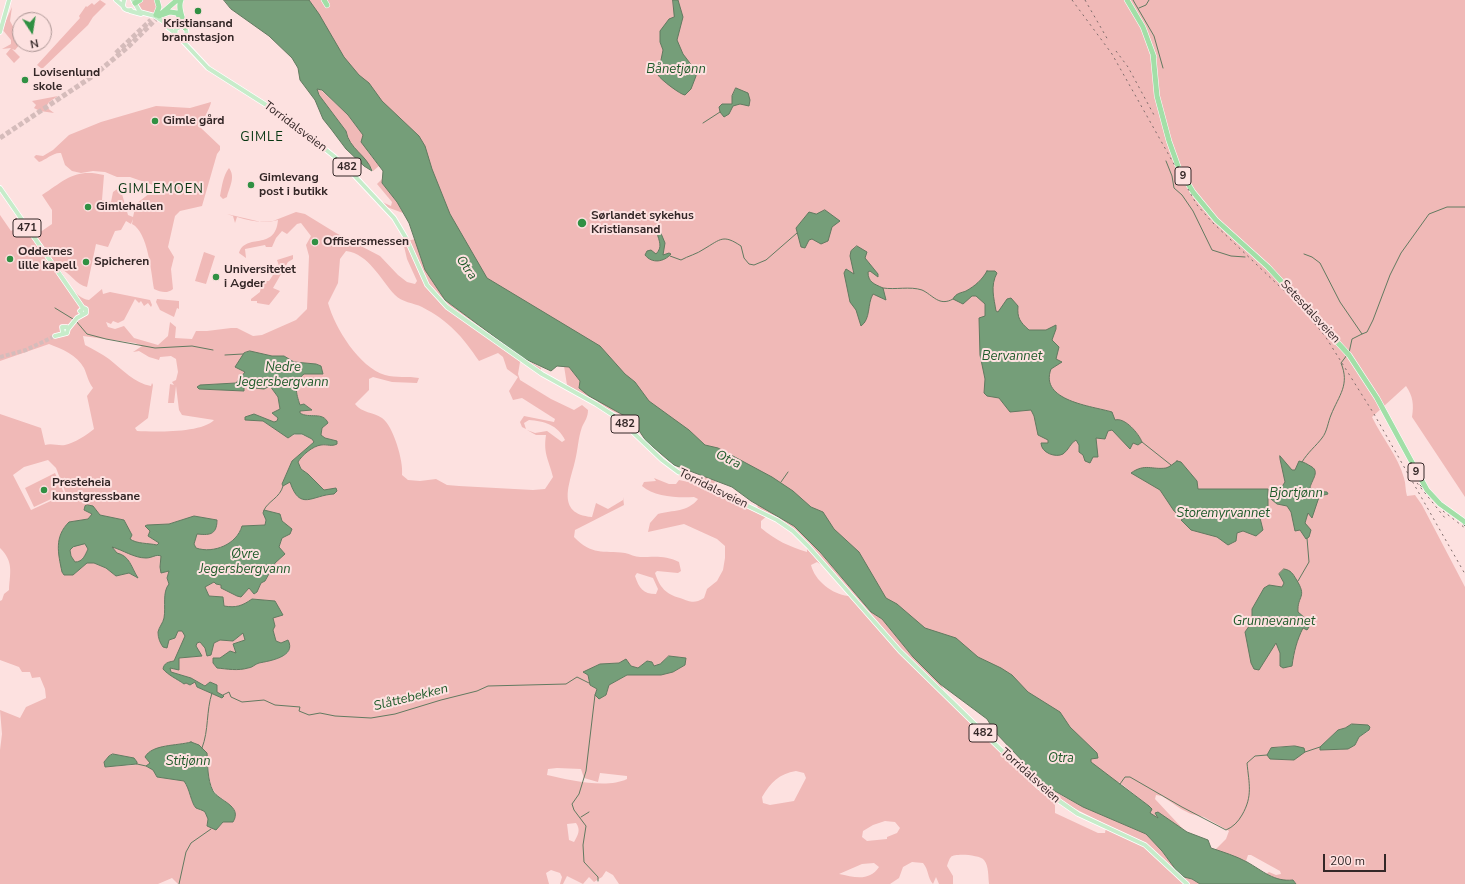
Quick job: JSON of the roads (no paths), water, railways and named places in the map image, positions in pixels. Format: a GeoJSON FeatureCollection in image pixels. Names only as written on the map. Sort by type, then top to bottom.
{"type":"FeatureCollection","features":[{"type":"Feature","properties":{"kind":"highway"},"geometry":{"type":"LineString","coordinates":[[135,3],[140,0]]}},
{"type":"Feature","properties":{"kind":"highway"},"geometry":{"type":"LineString","coordinates":[[156,0],[159,7],[157,16]]}},
{"type":"Feature","properties":{"kind":"highway"},"geometry":{"type":"LineString","coordinates":[[157,16],[171,0]]}},
{"type":"Feature","properties":{"kind":"highway"},"geometry":{"type":"LineString","coordinates":[[157,16],[177,0]]}},
{"type":"Feature","properties":{"kind":"highway"},"geometry":{"type":"LineString","coordinates":[[181,0],[179,9],[184,18],[185,28]]}},
{"type":"Feature","properties":{"kind":"highway","name":"Setesdalsveien"},"geometry":{"type":"LineString","coordinates":[[1127,0],[1143,27],[1155,62],[1159,103],[1173,155],[1193,192],[1214,217],[1268,267],[1349,355],[1377,398],[1427,490],[1440,504],[1465,522]]}},
{"type":"Feature","properties":{"kind":"highway"},"geometry":{"type":"LineString","coordinates":[[157,16],[170,12],[177,13],[181,19],[178,27]]}},
{"type":"Feature","properties":{"kind":"main road"},"geometry":{"type":"LineString","coordinates":[[0,25],[8,0]]}},
{"type":"Feature","properties":{"kind":"main road"},"geometry":{"type":"LineString","coordinates":[[0,32],[8,0]]}},
{"type":"Feature","properties":{"kind":"main road","name":"482"},"geometry":{"type":"LineString","coordinates":[[116,0],[127,10],[154,17],[179,37]]}},
{"type":"Feature","properties":{"kind":"main road"},"geometry":{"type":"LineString","coordinates":[[123,0],[123,6]]}},
{"type":"Feature","properties":{"kind":"main road"},"geometry":{"type":"LineString","coordinates":[[130,11],[135,3],[140,12],[152,15],[170,26],[185,28],[186,43],[188,48]]}},
{"type":"Feature","properties":{"kind":"main road"},"geometry":{"type":"LineString","coordinates":[[175,33],[178,27]]}},
{"type":"Feature","properties":{"kind":"main road"},"geometry":{"type":"LineString","coordinates":[[179,37],[186,35]]}},
{"type":"Feature","properties":{"kind":"main road","name":"Torridalsveien"},"geometry":{"type":"LineString","coordinates":[[179,37],[210,69],[282,115],[336,157],[352,173],[394,218],[406,238],[427,285],[447,307],[542,374],[596,404],[619,419],[662,460],[678,472],[769,516],[793,531],[904,655],[1039,787],[1078,814],[1144,845],[1187,884]]}},
{"type":"Feature","properties":{"kind":"main road","name":"471"},"geometry":{"type":"LineString","coordinates":[[0,188],[77,302],[81,312],[68,327],[67,332],[62,331],[55,335]]}},
{"type":"Feature","properties":{"kind":"water","name":"Otra"},"geometry":{"type":"Polygon","coordinates":[[[224,0],[309,0],[344,57],[359,75],[369,83],[382,101],[419,136],[425,146],[432,169],[450,214],[487,278],[600,346],[625,374],[635,382],[649,401],[689,430],[705,445],[718,448],[772,477],[793,491],[811,507],[823,512],[834,529],[859,552],[886,598],[897,604],[925,628],[956,638],[978,657],[1012,675],[1028,692],[1060,712],[1070,727],[1097,753],[1098,758],[1091,759],[1091,762],[1149,806],[1152,809],[1150,813],[1158,818],[1155,813],[1158,812],[1187,832],[1208,840],[1211,848],[1243,860],[1274,878],[1293,880],[1296,884],[1200,884],[1192,879],[1184,877],[1176,870],[1162,851],[1146,834],[1083,807],[1046,786],[995,732],[987,719],[940,684],[913,657],[882,619],[871,612],[820,552],[794,526],[751,501],[732,487],[674,465],[646,441],[632,420],[589,396],[579,388],[580,381],[569,367],[557,366],[551,371],[523,358],[445,300],[425,270],[409,223],[397,202],[382,183],[383,171],[361,142],[363,135],[348,115],[322,90],[317,89],[319,95],[346,131],[351,143],[370,165],[372,171],[364,166],[346,149],[323,119],[315,100],[300,80],[298,68],[292,58],[269,36],[231,9],[224,0]]]}},
{"type":"Feature","properties":{"kind":"water","name":"Bånetjønn"},"geometry":{"type":"Polygon","coordinates":[[[673,0],[678,0],[683,17],[677,40],[683,54],[696,71],[696,76],[691,89],[685,95],[671,87],[658,75],[663,50],[660,42],[660,31],[669,19],[674,17],[673,0]]]}},
{"type":"Feature","properties":{"kind":"water"},"geometry":{"type":"Polygon","coordinates":[[[736,88],[748,93],[750,100],[749,106],[740,104],[733,106],[729,114],[724,117],[720,112],[719,107],[722,104],[732,104],[732,96],[736,88]]]}},
{"type":"Feature","properties":{"kind":"water"},"geometry":{"type":"Polygon","coordinates":[[[825,210],[840,221],[832,227],[828,241],[821,244],[812,239],[809,240],[805,248],[801,247],[796,228],[809,212],[816,214],[825,210]]]}},
{"type":"Feature","properties":{"kind":"water"},"geometry":{"type":"Polygon","coordinates":[[[660,231],[665,243],[663,255],[669,253],[671,254],[665,259],[654,261],[645,255],[647,251],[651,250],[656,254],[658,251],[660,246],[657,233],[660,231]]]}},
{"type":"Feature","properties":{"kind":"water"},"geometry":{"type":"Polygon","coordinates":[[[857,246],[867,252],[865,258],[878,274],[878,277],[870,271],[868,272],[869,278],[874,284],[883,288],[886,300],[873,294],[868,315],[861,326],[856,310],[850,302],[844,273],[846,269],[854,274],[850,256],[851,251],[857,246]]]}},
{"type":"Feature","properties":{"kind":"water","name":"Bervannet"},"geometry":{"type":"Polygon","coordinates":[[[987,271],[995,271],[997,273],[993,287],[996,311],[998,312],[1007,299],[1011,298],[1018,306],[1020,320],[1029,330],[1046,330],[1056,325],[1052,340],[1059,347],[1056,359],[1062,362],[1051,369],[1049,380],[1053,388],[1060,395],[1070,400],[1112,412],[1115,420],[1123,421],[1131,427],[1142,442],[1138,445],[1133,443],[1130,449],[1112,430],[1108,431],[1105,439],[1096,438],[1098,457],[1093,457],[1090,463],[1085,461],[1083,455],[1079,452],[1079,445],[1076,440],[1063,454],[1049,454],[1043,450],[1041,443],[1048,443],[1048,440],[1038,435],[1034,416],[1031,410],[1010,412],[999,398],[987,396],[984,393],[985,379],[980,355],[979,318],[985,316],[985,304],[976,296],[972,296],[963,304],[953,299],[957,294],[966,291],[975,285],[987,271]]]}},
{"type":"Feature","properties":{"kind":"water","name":"Nedre Jegersbergvann"},"geometry":{"type":"Polygon","coordinates":[[[250,351],[272,356],[284,356],[294,362],[316,364],[321,366],[323,374],[304,374],[298,381],[296,388],[300,405],[304,404],[312,410],[300,411],[300,413],[304,415],[319,416],[326,419],[328,423],[322,428],[321,435],[325,438],[337,441],[337,444],[315,447],[305,454],[298,462],[301,469],[324,490],[336,488],[337,491],[334,494],[308,500],[298,497],[290,482],[283,486],[282,484],[292,461],[314,442],[312,439],[302,434],[294,434],[288,438],[263,421],[245,420],[245,417],[254,414],[274,422],[277,421],[278,418],[272,413],[280,409],[278,397],[270,386],[264,389],[244,387],[244,391],[199,389],[197,387],[200,385],[236,383],[245,372],[235,367],[244,353],[250,351]]]}},
{"type":"Feature","properties":{"kind":"water","name":"Bjortjønn"},"geometry":{"type":"Polygon","coordinates":[[[1280,456],[1292,470],[1295,470],[1299,461],[1312,467],[1315,474],[1310,488],[1314,491],[1327,492],[1328,494],[1320,496],[1312,518],[1308,513],[1305,523],[1311,530],[1309,537],[1306,539],[1300,530],[1295,531],[1291,512],[1287,506],[1277,504],[1271,499],[1271,495],[1281,488],[1285,482],[1280,456]]]}},
{"type":"Feature","properties":{"kind":"water","name":"Storemyrvannet"},"geometry":{"type":"Polygon","coordinates":[[[1177,461],[1181,462],[1197,481],[1198,489],[1268,489],[1268,507],[1261,512],[1260,518],[1263,530],[1256,536],[1243,531],[1237,533],[1236,541],[1228,545],[1217,537],[1191,530],[1181,520],[1185,518],[1184,515],[1179,515],[1174,511],[1160,490],[1131,473],[1140,468],[1166,468],[1177,461]]]}},
{"type":"Feature","properties":{"kind":"water","name":"Øvre Jegersbergvann"},"geometry":{"type":"Polygon","coordinates":[[[85,506],[93,506],[100,515],[124,520],[132,535],[130,539],[133,541],[157,545],[159,543],[148,536],[150,531],[145,526],[169,524],[194,516],[217,520],[217,525],[214,532],[208,534],[197,534],[194,544],[196,548],[203,550],[210,550],[224,546],[235,538],[242,526],[265,525],[266,520],[263,513],[264,510],[280,514],[282,521],[292,529],[290,534],[282,538],[279,547],[285,554],[275,563],[265,581],[261,583],[257,592],[254,594],[249,588],[241,597],[221,588],[221,585],[214,582],[205,587],[209,596],[223,597],[224,606],[239,606],[252,599],[275,601],[283,615],[273,618],[275,626],[273,630],[276,641],[281,643],[288,640],[290,646],[289,650],[281,657],[259,663],[249,668],[236,670],[217,668],[213,663],[213,658],[220,658],[230,651],[236,653],[233,644],[245,640],[243,633],[233,641],[220,640],[214,643],[211,655],[207,656],[205,648],[200,642],[197,643],[196,646],[202,656],[179,658],[179,670],[170,668],[171,672],[191,678],[205,686],[210,682],[217,685],[217,692],[224,696],[222,698],[197,687],[195,682],[190,685],[186,683],[184,684],[170,675],[163,669],[164,665],[174,661],[185,636],[182,631],[178,631],[175,638],[169,640],[167,648],[163,647],[160,642],[158,632],[165,614],[165,595],[169,584],[167,578],[169,571],[161,573],[161,556],[157,555],[142,558],[112,547],[117,553],[128,559],[138,578],[129,573],[116,576],[106,568],[94,563],[87,563],[73,575],[64,575],[62,572],[58,546],[61,533],[69,522],[88,519],[92,514],[84,510],[85,506]],[[85,544],[73,547],[70,550],[71,556],[75,562],[80,561],[85,556],[88,549],[85,544]]]}},
{"type":"Feature","properties":{"kind":"water","name":"Grunnevannet"},"geometry":{"type":"Polygon","coordinates":[[[1284,569],[1292,572],[1299,585],[1302,593],[1298,606],[1298,612],[1305,618],[1309,627],[1307,630],[1303,628],[1301,632],[1296,646],[1292,666],[1283,668],[1280,666],[1280,653],[1276,643],[1259,670],[1254,669],[1251,663],[1245,632],[1252,622],[1252,609],[1264,588],[1269,585],[1282,587],[1284,583],[1279,574],[1284,569]]]}},
{"type":"Feature","properties":{"kind":"water"},"geometry":{"type":"Polygon","coordinates":[[[669,656],[686,658],[685,665],[673,672],[661,675],[627,675],[609,685],[606,695],[599,699],[595,695],[597,689],[590,685],[588,675],[583,672],[600,664],[619,663],[626,659],[631,666],[638,668],[647,661],[652,662],[654,666],[660,664],[669,656]]]}},
{"type":"Feature","properties":{"kind":"water"},"geometry":{"type":"Polygon","coordinates":[[[1352,724],[1368,725],[1370,727],[1369,730],[1359,737],[1355,745],[1348,749],[1320,750],[1320,747],[1338,730],[1352,724]]]}},
{"type":"Feature","properties":{"kind":"water","name":"Stitjønn"},"geometry":{"type":"Polygon","coordinates":[[[191,742],[199,745],[207,753],[209,777],[213,791],[216,795],[229,804],[235,812],[233,822],[223,822],[216,830],[207,826],[208,819],[205,812],[194,806],[184,781],[157,777],[153,770],[146,766],[150,763],[145,757],[153,750],[165,746],[191,742]]]}},
{"type":"Feature","properties":{"kind":"water"},"geometry":{"type":"Polygon","coordinates":[[[1295,746],[1304,748],[1305,752],[1294,760],[1270,759],[1267,755],[1271,748],[1295,746]]]}},
{"type":"Feature","properties":{"kind":"water"},"geometry":{"type":"Polygon","coordinates":[[[113,754],[134,758],[137,764],[105,767],[104,762],[113,754]]]}},
{"type":"Feature","properties":{"kind":"waterway"},"geometry":{"type":"LineString","coordinates":[[1133,0],[1154,36],[1163,68]]}},
{"type":"Feature","properties":{"kind":"waterway"},"geometry":{"type":"LineString","coordinates":[[1139,8],[1146,5],[1149,0]]}},
{"type":"Feature","properties":{"kind":"waterway"},"geometry":{"type":"LineString","coordinates":[[703,123],[720,112]]}},
{"type":"Feature","properties":{"kind":"waterway"},"geometry":{"type":"LineString","coordinates":[[1166,161],[1172,176],[1174,188],[1182,195],[1193,211],[1212,250],[1231,256],[1245,257]]}},
{"type":"Feature","properties":{"kind":"waterway"},"geometry":{"type":"LineString","coordinates":[[1304,254],[1312,257],[1320,263],[1340,302],[1362,334],[1367,332],[1373,320],[1390,275],[1401,253],[1429,214],[1447,207],[1465,207]]}},
{"type":"Feature","properties":{"kind":"waterway"},"geometry":{"type":"LineString","coordinates":[[670,256],[681,260],[718,240],[726,239],[741,246],[744,258],[749,264],[754,265],[766,260],[797,233]]}},
{"type":"Feature","properties":{"kind":"waterway"},"geometry":{"type":"LineString","coordinates":[[883,288],[908,288],[922,290],[944,302],[953,299]]}},
{"type":"Feature","properties":{"kind":"waterway"},"geometry":{"type":"LineString","coordinates":[[55,308],[73,319]]}},
{"type":"Feature","properties":{"kind":"waterway"},"geometry":{"type":"LineString","coordinates":[[76,321],[87,334],[106,339],[155,348],[192,346],[213,350]]}},
{"type":"Feature","properties":{"kind":"waterway"},"geometry":{"type":"LineString","coordinates":[[1349,353],[1352,339],[1362,334]]}},
{"type":"Feature","properties":{"kind":"waterway"},"geometry":{"type":"LineString","coordinates":[[225,355],[243,354]]}},
{"type":"Feature","properties":{"kind":"waterway"},"geometry":{"type":"LineString","coordinates":[[1302,462],[1325,433],[1344,384],[1341,363],[1347,355]]}},
{"type":"Feature","properties":{"kind":"waterway"},"geometry":{"type":"LineString","coordinates":[[1142,442],[1171,465]]}},
{"type":"Feature","properties":{"kind":"waterway"},"geometry":{"type":"LineString","coordinates":[[781,482],[788,472]]}},
{"type":"Feature","properties":{"kind":"waterway"},"geometry":{"type":"LineString","coordinates":[[1420,485],[1425,490]]}},
{"type":"Feature","properties":{"kind":"waterway"},"geometry":{"type":"LineString","coordinates":[[264,510],[279,494],[283,486]]}},
{"type":"Feature","properties":{"kind":"waterway"},"geometry":{"type":"LineString","coordinates":[[1460,521],[1465,526]]}},
{"type":"Feature","properties":{"kind":"waterway"},"geometry":{"type":"LineString","coordinates":[[1298,581],[1309,562],[1307,538]]}},
{"type":"Feature","properties":{"kind":"waterway","name":"Slåttebekken"},"geometry":{"type":"LineString","coordinates":[[223,695],[229,692],[231,697],[242,702],[264,700],[275,705],[300,707],[299,711],[309,715],[320,713],[335,716],[371,718],[395,714],[477,691],[488,686],[566,684],[577,677],[589,683]]}},
{"type":"Feature","properties":{"kind":"waterway"},"geometry":{"type":"LineString","coordinates":[[202,748],[206,734],[212,693]]}},
{"type":"Feature","properties":{"kind":"waterway"},"geometry":{"type":"LineString","coordinates":[[595,695],[586,771],[579,794],[572,804],[574,810],[586,826],[583,845],[584,862],[598,877],[598,881]]}},
{"type":"Feature","properties":{"kind":"waterway"},"geometry":{"type":"LineString","coordinates":[[1305,752],[1320,747]]}},
{"type":"Feature","properties":{"kind":"waterway"},"geometry":{"type":"LineString","coordinates":[[1120,784],[1125,777],[1130,777],[1226,830],[1239,820],[1248,802],[1249,784],[1247,763],[1255,756],[1267,755]]}},
{"type":"Feature","properties":{"kind":"waterway"},"geometry":{"type":"LineString","coordinates":[[137,764],[146,766]]}},
{"type":"Feature","properties":{"kind":"waterway"},"geometry":{"type":"LineString","coordinates":[[581,817],[589,812]]}},
{"type":"Feature","properties":{"kind":"waterway"},"geometry":{"type":"LineString","coordinates":[[179,884],[186,852],[191,843],[211,829]]}},
{"type":"Feature","properties":{"kind":"tunnel"},"geometry":{"type":"LineString","coordinates":[[0,138],[93,76],[128,47],[159,16]]}},
{"type":"Feature","properties":{"kind":"tunnel"},"geometry":{"type":"LineString","coordinates":[[116,53],[151,20]]}},
{"type":"Feature","properties":{"kind":"tunnel"},"geometry":{"type":"LineString","coordinates":[[0,357],[26,350],[55,336]]}},
{"type":"Feature","properties":{"kind":"railway"},"geometry":{"type":"LineString","coordinates":[[1072,0],[1112,54],[1197,205],[1212,222],[1299,305],[1325,336],[1374,414],[1465,574]]}},
{"type":"Feature","properties":{"kind":"railway"},"geometry":{"type":"LineString","coordinates":[[1085,0],[1108,40]]}},
{"type":"Feature","properties":{"kind":"railway"},"geometry":{"type":"LineString","coordinates":[[1116,51],[1128,67],[1154,115]]}},
{"type":"Feature","properties":{"kind":"railway"},"geometry":{"type":"LineString","coordinates":[[1417,483],[1445,518]]}},
{"type":"Feature","properties":{"kind":"railway"},"geometry":{"type":"LineString","coordinates":[[1443,511],[1465,528]]}},
{"type":"Feature","properties":{"kind":"place","name":"Kristiansand brannstasjon"},"geometry":{"type":"Point","coordinates":[198,11]}},
{"type":"Feature","properties":{"kind":"place","name":"Lovisenlund skole"},"geometry":{"type":"Point","coordinates":[25,80]}},
{"type":"Feature","properties":{"kind":"place","name":"Gimle gård"},"geometry":{"type":"Point","coordinates":[155,121]}},
{"type":"Feature","properties":{"kind":"place","name":"Gimlevang post i butikk"},"geometry":{"type":"Point","coordinates":[251,185]}},
{"type":"Feature","properties":{"kind":"place","name":"Gimlehallen"},"geometry":{"type":"Point","coordinates":[88,207]}},
{"type":"Feature","properties":{"kind":"place","name":"Sørlandet sykehus Kristiansand"},"geometry":{"type":"Point","coordinates":[582,223]}},
{"type":"Feature","properties":{"kind":"place","name":"Offisersmessen"},"geometry":{"type":"Point","coordinates":[315,242]}},
{"type":"Feature","properties":{"kind":"place","name":"Oddernes lille kapell"},"geometry":{"type":"Point","coordinates":[10,259]}},
{"type":"Feature","properties":{"kind":"place","name":"Spicheren"},"geometry":{"type":"Point","coordinates":[86,262]}},
{"type":"Feature","properties":{"kind":"place","name":"Universitetet i Agder"},"geometry":{"type":"Point","coordinates":[216,277]}},
{"type":"Feature","properties":{"kind":"place","name":"Presteheia kunstgressbane"},"geometry":{"type":"Point","coordinates":[44,490]}},
{"type":"Feature","properties":{"kind":"district","name":"GIMLE"},"geometry":{"type":"Point","coordinates":[262,138]}},
{"type":"Feature","properties":{"kind":"district","name":"GIMLEMOEN"},"geometry":{"type":"Point","coordinates":[161,190]}}]}
